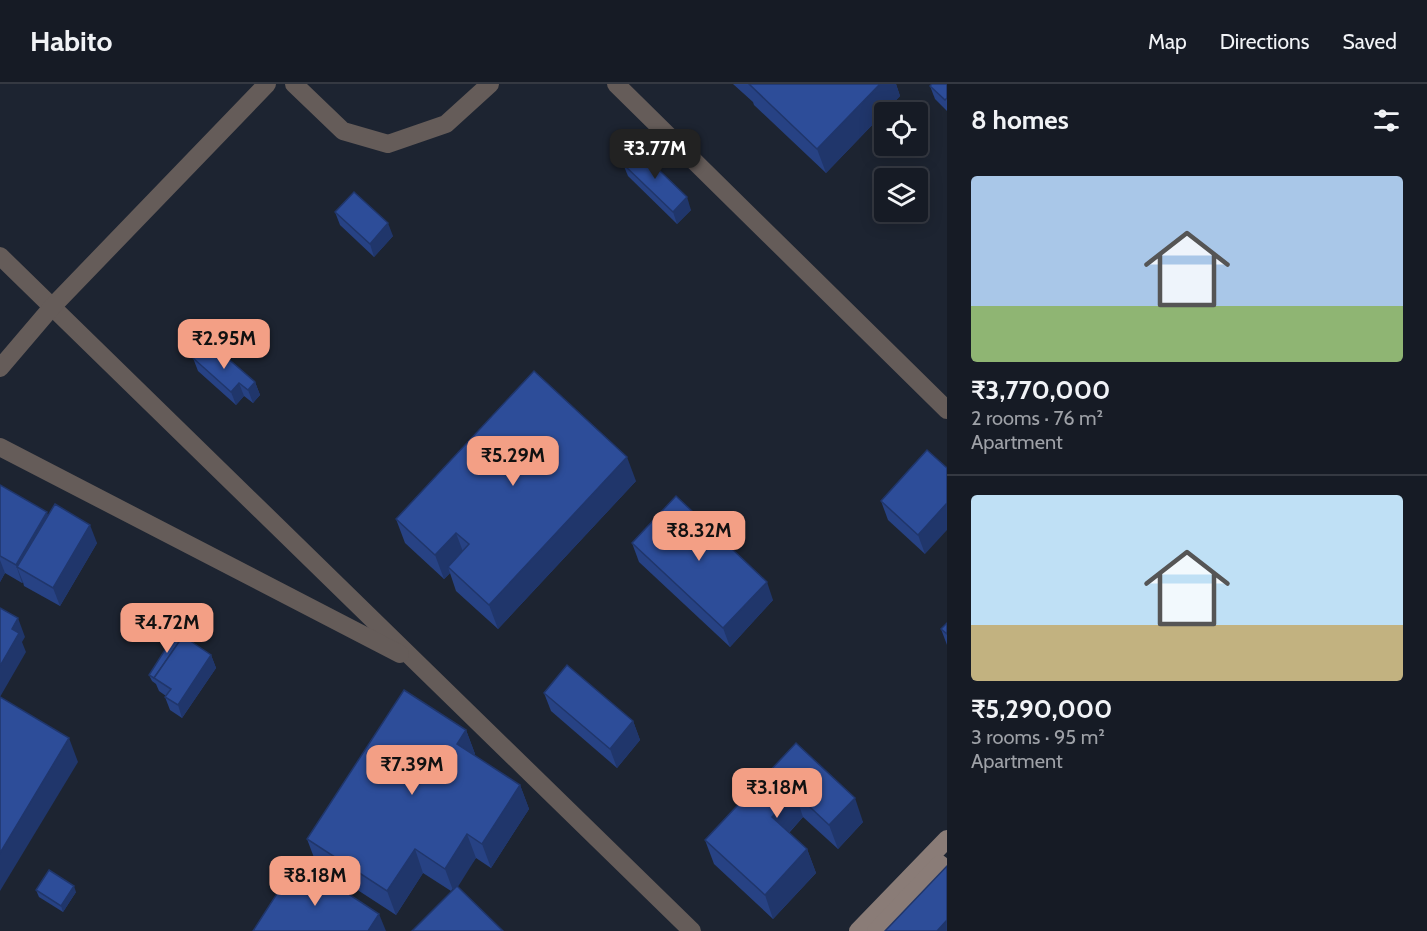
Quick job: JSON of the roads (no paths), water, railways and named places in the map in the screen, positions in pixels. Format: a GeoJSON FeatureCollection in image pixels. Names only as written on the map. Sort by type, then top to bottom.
{"type":"FeatureCollection","features":[{"type":"Feature","properties":{"kind":"street"},"geometry":{"type":"LineString","coordinates":[[0,368],[52,307],[267,84]]}},
{"type":"Feature","properties":{"kind":"street"},"geometry":{"type":"LineString","coordinates":[[294,84],[343,131],[388,144],[446,124],[490,84]]}},
{"type":"Feature","properties":{"kind":"street"},"geometry":{"type":"LineString","coordinates":[[616,84],[947,410]]}},
{"type":"Feature","properties":{"kind":"street"},"geometry":{"type":"LineString","coordinates":[[0,256],[692,931]]}},
{"type":"Feature","properties":{"kind":"street"},"geometry":{"type":"LineString","coordinates":[[0,447],[418,663]]}},
{"type":"Feature","properties":{"kind":"street"},"geometry":{"type":"LineString","coordinates":[[858,931],[947,838]]}},
{"type":"Feature","properties":{"kind":"street"},"geometry":{"type":"LineString","coordinates":[[876,931],[947,856]]}}]}
